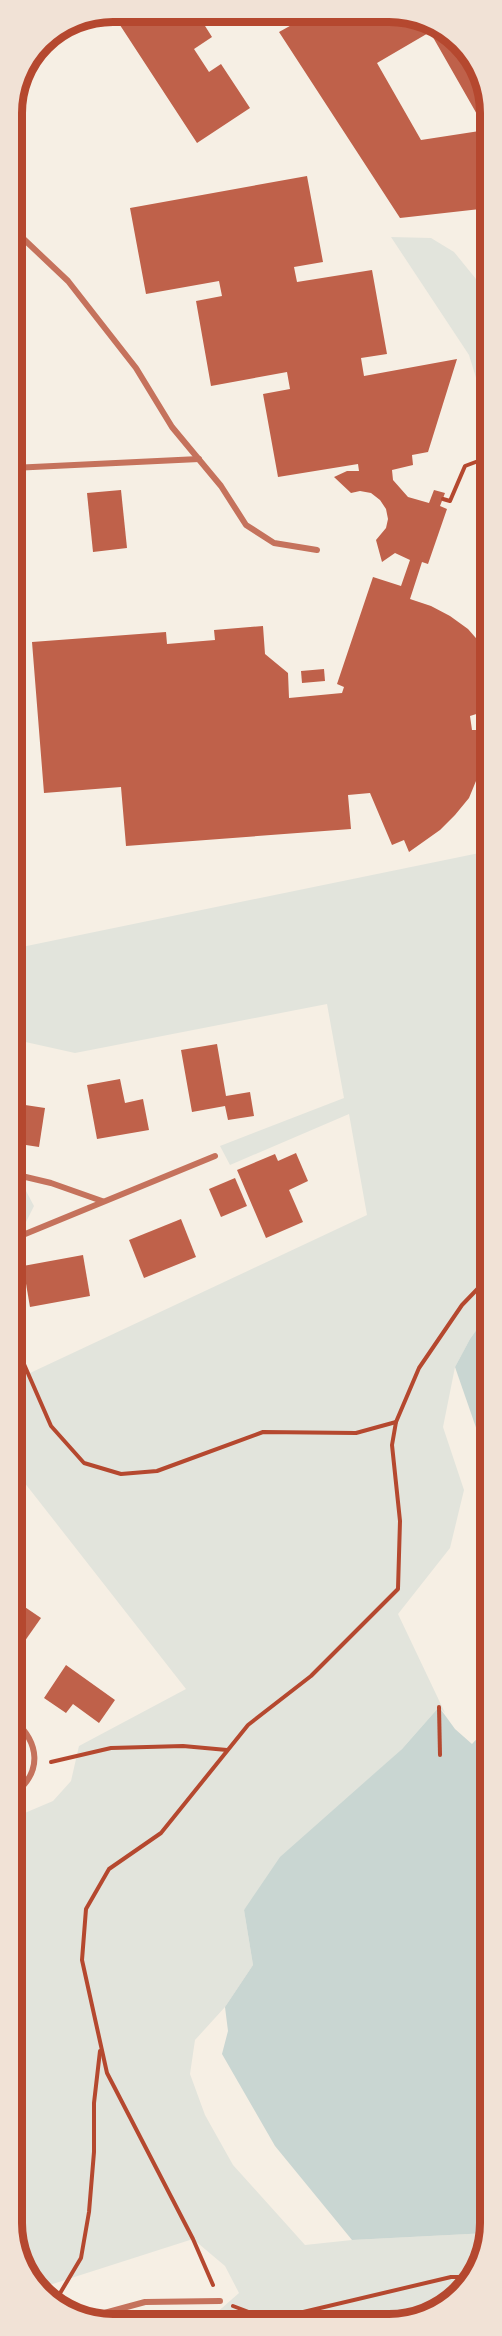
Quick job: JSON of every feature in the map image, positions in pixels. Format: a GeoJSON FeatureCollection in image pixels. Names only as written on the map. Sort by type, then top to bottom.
{"type":"FeatureCollection","features":[{"type":"Feature","properties":{"kind":"street"},"geometry":{"type":"LineString","coordinates":[[23,238],[68,281],[136,368],[172,427],[221,486],[246,525],[274,543],[317,549]]}},
{"type":"Feature","properties":{"kind":"street"},"geometry":{"type":"LineString","coordinates":[[23,467],[199,459]]}},
{"type":"Feature","properties":{"kind":"street"},"geometry":{"type":"LineString","coordinates":[[22,1235],[214,1156]]}},
{"type":"Feature","properties":{"kind":"street"},"geometry":{"type":"LineString","coordinates":[[22,1176],[51,1183],[103,1201]]}},
{"type":"Feature","properties":{"kind":"street"},"geometry":{"type":"LineString","coordinates":[[22,1730],[32,1741],[35,1765],[22,1788]]}},
{"type":"Feature","properties":{"kind":"street"},"geometry":{"type":"LineString","coordinates":[[105,2313],[146,2302],[220,2301]]}},
{"type":"Feature","properties":{"kind":"path"},"geometry":{"type":"LineString","coordinates":[[443,499],[450,501],[465,466],[480,460]]}},
{"type":"Feature","properties":{"kind":"path"},"geometry":{"type":"LineString","coordinates":[[254,2314],[220,2301],[193,2238],[107,2073],[82,1960],[86,1909],[109,1869],[161,1833],[248,1725],[311,1676],[398,1588],[400,1521],[392,1445],[396,1422],[419,1368],[462,1305],[479,1286]]}},
{"type":"Feature","properties":{"kind":"path"},"geometry":{"type":"LineString","coordinates":[[22,1361],[51,1426],[84,1463],[121,1474],[157,1471],[263,1432],[356,1433],[396,1422]]}},
{"type":"Feature","properties":{"kind":"path"},"geometry":{"type":"LineString","coordinates":[[439,1707],[440,1755]]}},
{"type":"Feature","properties":{"kind":"path"},"geometry":{"type":"LineString","coordinates":[[35,1765],[111,1748],[183,1746],[228,1750]]}},
{"type":"Feature","properties":{"kind":"path"},"geometry":{"type":"LineString","coordinates":[[59,2295],[81,2258],[89,2212],[94,2152],[94,2103],[101,2047]]}},
{"type":"Feature","properties":{"kind":"path"},"geometry":{"type":"LineString","coordinates":[[299,2313],[451,2277],[461,2277]]}},
{"type":"Feature","properties":{"kind":"shaded area"},"geometry":{"type":"Polygon","coordinates":[[[391,237],[431,238],[454,252],[480,284],[480,390],[469,355],[391,237]]]}},
{"type":"Feature","properties":{"kind":"shaded area"},"geometry":{"type":"Polygon","coordinates":[[[480,853],[479,1326],[455,1367],[443,1427],[464,1490],[450,1548],[398,1614],[445,1713],[439,1707],[402,1749],[358,1789],[244,1910],[253,1965],[225,2007],[195,2040],[190,2074],[205,2115],[233,2165],[305,2245],[352,2240],[478,2234],[470,2263],[453,2287],[429,2304],[412,2310],[388,2314],[215,2314],[239,2293],[225,2266],[193,2239],[48,2286],[38,2273],[27,2251],[22,2222],[22,1814],[53,1801],[71,1781],[79,1746],[186,1689],[22,1480],[22,1377],[367,1215],[349,1114],[230,1165],[220,1146],[344,1098],[327,1004],[75,1053],[23,1041],[23,947],[480,853]]]}},
{"type":"Feature","properties":{"kind":"shaded area"},"geometry":{"type":"Polygon","coordinates":[[[22,1190],[26,1191],[34,1206],[26,1222],[22,1223],[22,1190]]]}},
{"type":"Feature","properties":{"kind":"shaded area"},"geometry":{"type":"Polygon","coordinates":[[[479,1326],[479,1437],[455,1367],[479,1326]]]}},
{"type":"Feature","properties":{"kind":"shaded area"},"geometry":{"type":"Polygon","coordinates":[[[439,1707],[455,1729],[472,1744],[479,1736],[479,2228],[478,2234],[352,2240],[275,2146],[222,2054],[228,2031],[225,2007],[253,1965],[244,1910],[280,1857],[402,1749],[439,1707]]]}},
{"type":"Feature","properties":{"kind":"building"},"geometry":{"type":"Polygon","coordinates":[[[118,22],[203,22],[212,37],[194,49],[209,72],[221,64],[250,108],[197,143],[118,22]]]}},
{"type":"Feature","properties":{"kind":"building"},"geometry":{"type":"Polygon","coordinates":[[[297,22],[388,22],[406,24],[429,32],[377,63],[421,140],[480,131],[480,209],[400,218],[279,32],[297,22]]]}},
{"type":"Feature","properties":{"kind":"building"},"geometry":{"type":"Polygon","coordinates":[[[431,33],[444,41],[467,68],[476,90],[480,119],[431,33]]]}},
{"type":"Feature","properties":{"kind":"building"},"geometry":{"type":"Polygon","coordinates":[[[307,176],[323,262],[294,267],[297,282],[372,270],[387,354],[361,358],[364,376],[457,359],[428,452],[412,455],[413,465],[392,470],[393,480],[408,497],[429,503],[434,490],[445,493],[440,506],[447,509],[428,564],[422,562],[410,599],[450,616],[468,629],[480,642],[480,713],[470,716],[472,730],[480,730],[480,772],[469,798],[455,815],[440,830],[409,852],[404,840],[392,845],[370,793],[348,795],[351,829],[126,846],[121,787],[44,793],[32,642],[166,632],[167,644],[215,640],[214,630],[263,626],[265,654],[288,673],[289,698],[342,693],[344,687],[337,684],[373,577],[401,586],[410,560],[395,553],[382,562],[376,540],[386,528],[388,519],[386,509],[371,493],[360,491],[351,493],[334,477],[347,471],[359,471],[358,464],[278,477],[263,394],[290,389],[287,372],[211,386],[196,301],[222,296],[219,281],[146,294],[130,208],[307,176]]]}},
{"type":"Feature","properties":{"kind":"building"},"geometry":{"type":"Polygon","coordinates":[[[121,490],[127,548],[93,552],[87,493],[121,490]]]}},
{"type":"Feature","properties":{"kind":"building"},"geometry":{"type":"Polygon","coordinates":[[[324,669],[325,681],[302,683],[301,671],[324,669]]]}},
{"type":"Feature","properties":{"kind":"building"},"geometry":{"type":"Polygon","coordinates":[[[217,1044],[226,1096],[250,1092],[254,1116],[228,1120],[225,1106],[192,1112],[181,1050],[217,1044]]]}},
{"type":"Feature","properties":{"kind":"building"},"geometry":{"type":"Polygon","coordinates":[[[120,1079],[125,1103],[143,1099],[149,1130],[97,1139],[87,1085],[120,1079]]]}},
{"type":"Feature","properties":{"kind":"building"},"geometry":{"type":"Polygon","coordinates":[[[23,1105],[45,1108],[39,1147],[23,1144],[23,1105]]]}},
{"type":"Feature","properties":{"kind":"building"},"geometry":{"type":"Polygon","coordinates":[[[296,1153],[308,1181],[289,1190],[303,1222],[266,1238],[237,1170],[275,1154],[278,1161],[296,1153]]]}},
{"type":"Feature","properties":{"kind":"building"},"geometry":{"type":"Polygon","coordinates":[[[235,1178],[247,1206],[221,1217],[209,1189],[235,1178]]]}},
{"type":"Feature","properties":{"kind":"building"},"geometry":{"type":"Polygon","coordinates":[[[181,1219],[196,1257],[144,1278],[129,1240],[181,1219]]]}},
{"type":"Feature","properties":{"kind":"building"},"geometry":{"type":"Polygon","coordinates":[[[83,1255],[90,1296],[30,1307],[23,1266],[83,1255]]]}},
{"type":"Feature","properties":{"kind":"building"},"geometry":{"type":"Polygon","coordinates":[[[22,1605],[41,1618],[22,1645],[22,1605]]]}},
{"type":"Feature","properties":{"kind":"building"},"geometry":{"type":"Polygon","coordinates":[[[66,1665],[115,1700],[99,1723],[73,1704],[66,1713],[44,1698],[66,1665]]]}}]}
